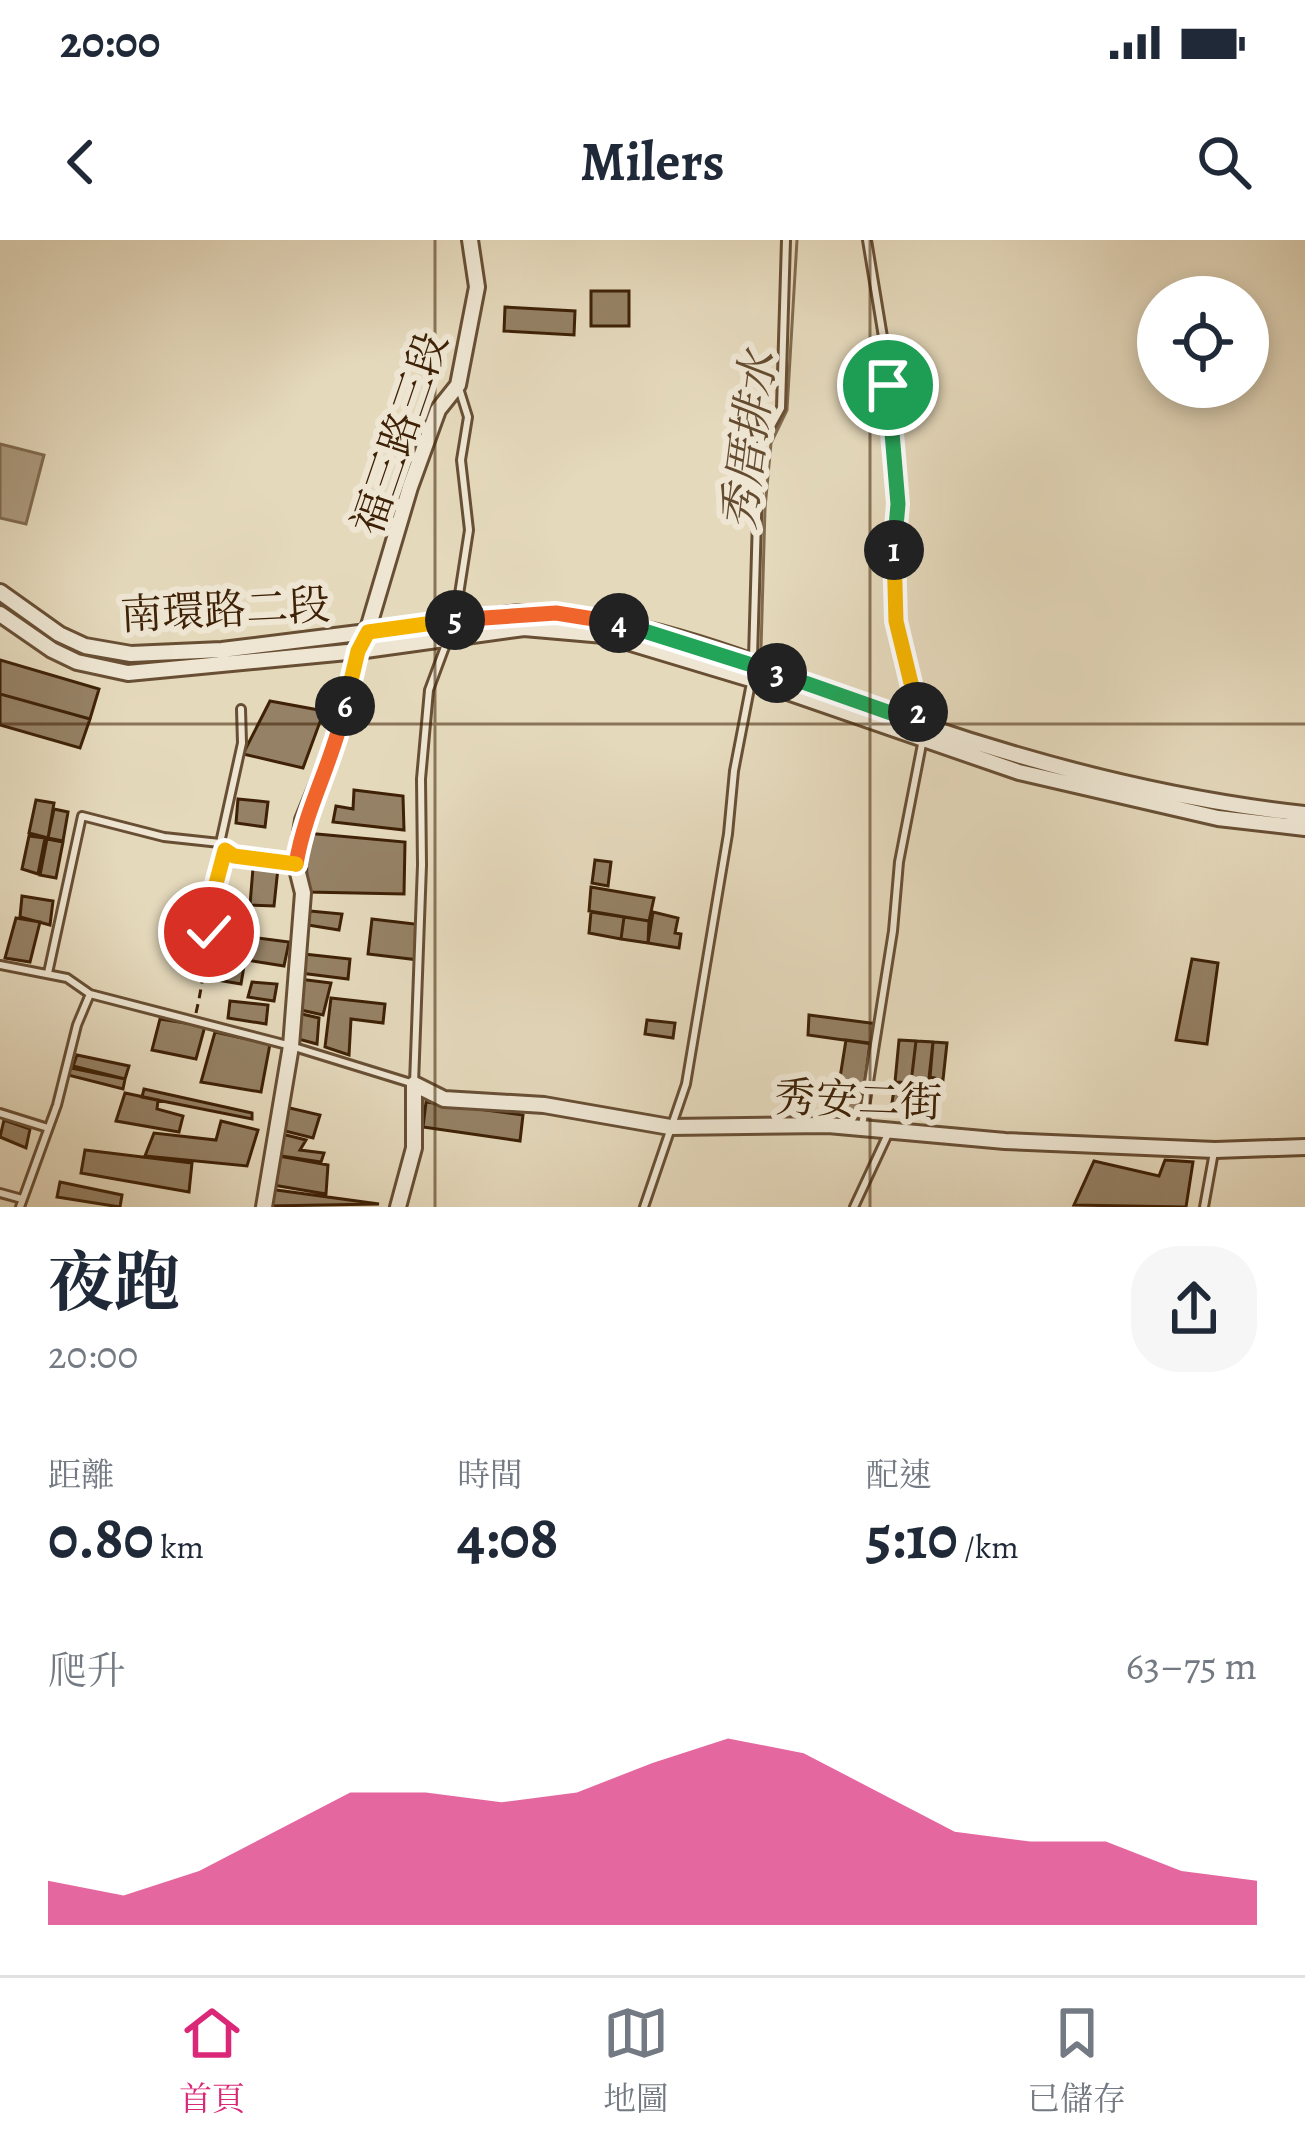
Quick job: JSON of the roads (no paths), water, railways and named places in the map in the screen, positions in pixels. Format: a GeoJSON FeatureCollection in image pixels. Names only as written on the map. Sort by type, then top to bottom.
{"type":"FeatureCollection","features":[{"type":"Feature","properties":{"kind":"street","name":"福三路三段"},"geometry":{"type":"LineString","coordinates":[[264,1207],[291,1046],[303,893],[296,865],[304,820],[340,730],[358,651],[368,632],[410,487],[438,410],[458,385],[477,287],[470,240]]}},
{"type":"Feature","properties":{"kind":"street","name":"南環路二段"},"geometry":{"type":"LineString","coordinates":[[0,592],[59,634],[85,646],[131,654],[453,628],[604,635],[752,672],[1004,752],[1130,785],[1305,814]]}},
{"type":"Feature","properties":{"kind":"street","name":"南環路二段"},"geometry":{"type":"LineString","coordinates":[[0,614],[64,656],[128,674],[358,651],[453,628]]}},
{"type":"Feature","properties":{"kind":"street","name":"南環路二段"},"geometry":{"type":"LineString","coordinates":[[752,672],[923,741],[1126,800],[1305,828]]}},
{"type":"Feature","properties":{"kind":"street","name":"秀安二街"},"geometry":{"type":"LineString","coordinates":[[414,1084],[444,1099],[544,1105],[670,1127],[862,1126],[1005,1141],[1215,1150],[1305,1147]]}},
{"type":"Feature","properties":{"kind":"street"},"geometry":{"type":"LineString","coordinates":[[398,1207],[414,1148],[414,1084]]}},
{"type":"Feature","properties":{"kind":"lane"},"geometry":{"type":"LineString","coordinates":[[644,1207],[686,1084],[752,672],[759,448],[781,408],[786,240]]}},
{"type":"Feature","properties":{"kind":"lane"},"geometry":{"type":"LineString","coordinates":[[862,1126],[899,862],[923,741],[896,621],[892,572],[897,484],[883,337],[867,240]]}},
{"type":"Feature","properties":{"kind":"lane"},"geometry":{"type":"LineString","coordinates":[[0,965],[67,978],[90,994],[291,1046],[414,1084],[421,779],[429,690],[453,628],[469,530],[461,460],[468,417],[458,385]]}},
{"type":"Feature","properties":{"kind":"lane"},"geometry":{"type":"LineString","coordinates":[[223,847],[242,743],[241,709]]}},
{"type":"Feature","properties":{"kind":"lane"},"geometry":{"type":"LineString","coordinates":[[48,974],[82,816],[223,847],[234,856],[296,865]]}},
{"type":"Feature","properties":{"kind":"lane"},"geometry":{"type":"LineString","coordinates":[[0,1193],[21,1203],[90,994]]}},
{"type":"Feature","properties":{"kind":"lane"},"geometry":{"type":"LineString","coordinates":[[0,1113],[49,1128]]}},
{"type":"Feature","properties":{"kind":"lane"},"geometry":{"type":"LineString","coordinates":[[854,1207],[891,1129]]}},
{"type":"Feature","properties":{"kind":"lane"},"geometry":{"type":"LineString","coordinates":[[1204,1207],[1215,1150]]}},
{"type":"Feature","properties":{"kind":"waterway","name":"秀厝排水"},"geometry":{"type":"LineString","coordinates":[[761,649],[765,508],[771,443],[787,410],[797,240]]}}]}
